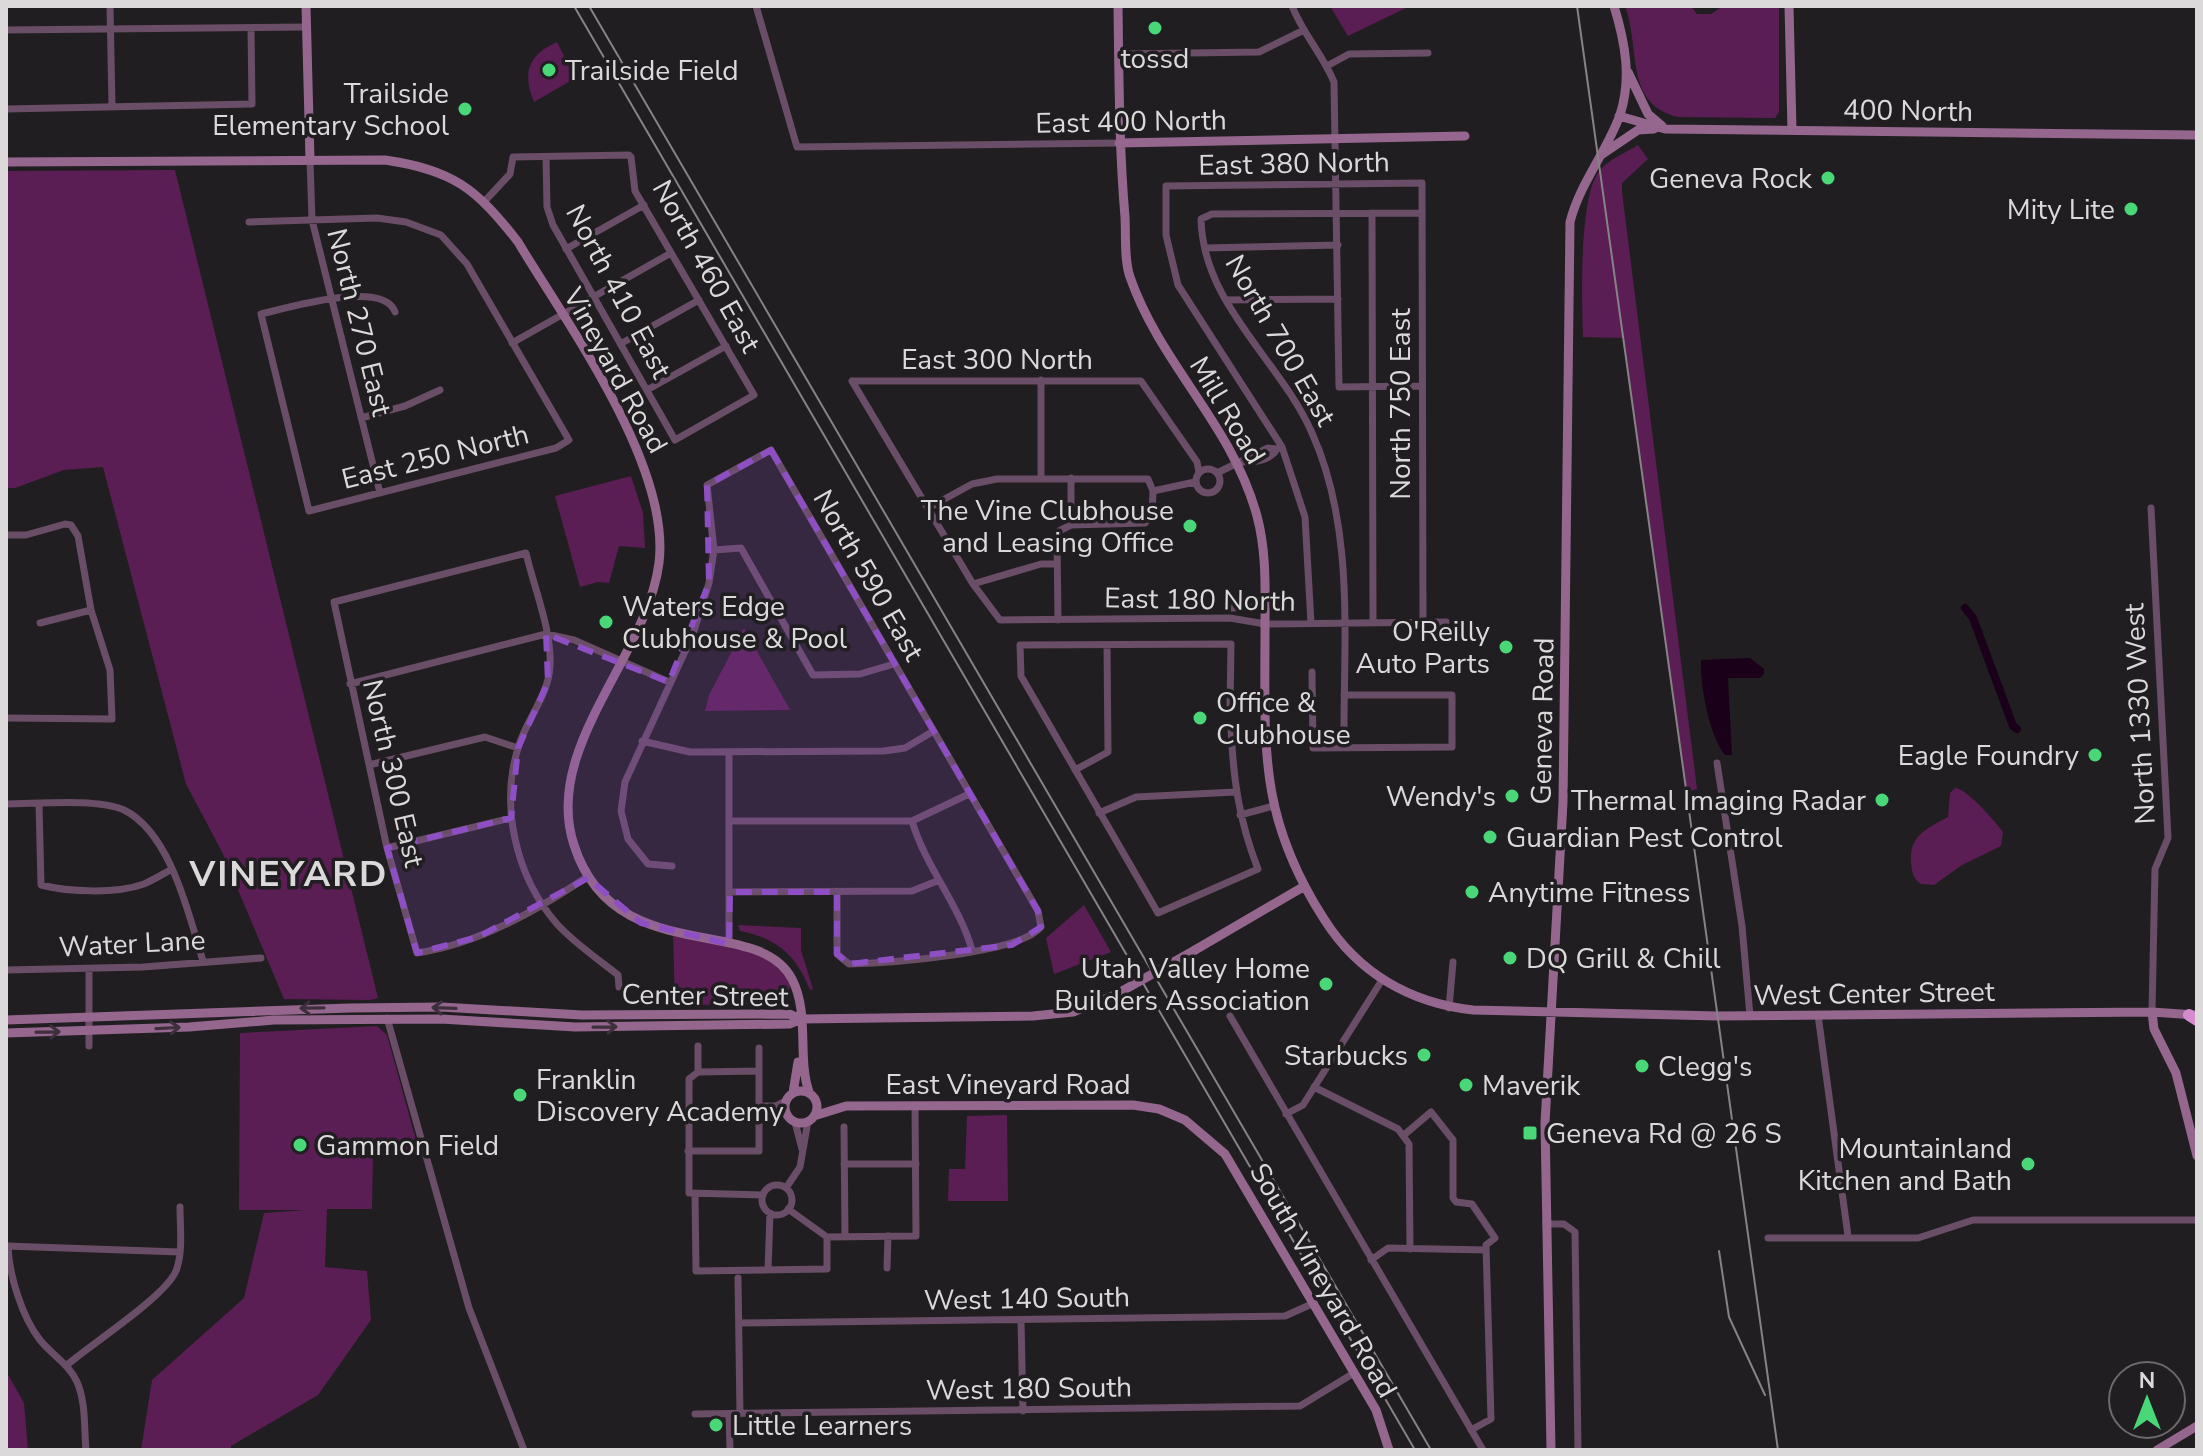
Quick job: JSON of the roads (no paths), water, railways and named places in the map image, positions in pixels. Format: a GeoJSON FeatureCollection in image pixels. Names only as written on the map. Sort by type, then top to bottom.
{"type":"FeatureCollection","features":[{"type":"Feature","properties":{"kind":"main road"},"geometry":{"type":"LineString","coordinates":[[306,6],[310,160]]}},
{"type":"Feature","properties":{"kind":"main road","name":"Mill Road"},"geometry":{"type":"LineString","coordinates":[[1118,6],[1119,143],[1129,275],[1155,334],[1240,462],[1258,518],[1265,560],[1267,773],[1273,806],[1293,868],[1337,940],[1359,963],[1382,980]]}},
{"type":"Feature","properties":{"kind":"main road","name":"Geneva Road"},"geometry":{"type":"LineString","coordinates":[[1551,1450],[1546,1224],[1551,1010],[1563,802],[1570,222],[1577,195],[1619,116],[1627,70],[1624,36],[1614,6]]}},
{"type":"Feature","properties":{"kind":"main road"},"geometry":{"type":"LineString","coordinates":[[1789,6],[1792,130]]}},
{"type":"Feature","properties":{"kind":"main road"},"geometry":{"type":"LineString","coordinates":[[1627,70],[1648,114],[1665,129]]}},
{"type":"Feature","properties":{"kind":"main road","name":"400 North"},"geometry":{"type":"LineString","coordinates":[[1619,116],[1665,129],[2197,135]]}},
{"type":"Feature","properties":{"kind":"main road"},"geometry":{"type":"LineString","coordinates":[[1598,157],[1638,130],[1665,129]]}},
{"type":"Feature","properties":{"kind":"main road","name":"East 400 North"},"geometry":{"type":"LineString","coordinates":[[1119,143],[1465,136]]}},
{"type":"Feature","properties":{"kind":"main road"},"geometry":{"type":"LineString","coordinates":[[6,162],[385,160],[420,165],[462,182],[483,203]]}},
{"type":"Feature","properties":{"kind":"main road","name":"Vineyard Road"},"geometry":{"type":"LineString","coordinates":[[483,203],[518,242],[629,431],[647,470],[654,500],[659,562],[651,599],[570,779],[567,812],[573,844],[587,877],[641,923],[673,934],[765,954],[779,962],[792,979],[801,1019]]}},
{"type":"Feature","properties":{"kind":"main road","name":"Center Street"},"geometry":{"type":"LineString","coordinates":[[6,1020],[387,1007],[566,1014],[789,1014],[801,1019],[1033,1016],[1073,1012],[1115,995],[1303,887]]}},
{"type":"Feature","properties":{"kind":"main road","name":"West Center Street"},"geometry":{"type":"LineString","coordinates":[[1382,980],[1411,995],[1449,1008],[1750,1016],[2152,1012],[2195,1015]]}},
{"type":"Feature","properties":{"kind":"main road"},"geometry":{"type":"LineString","coordinates":[[482,1021],[486,1016],[521,1019],[528,1012]]}},
{"type":"Feature","properties":{"kind":"main road"},"geometry":{"type":"LineString","coordinates":[[2152,1012],[2154,1029],[2176,1073],[2197,1156]]}},
{"type":"Feature","properties":{"kind":"main road"},"geometry":{"type":"LineString","coordinates":[[566,1014],[575,1027]]}},
{"type":"Feature","properties":{"kind":"main road"},"geometry":{"type":"LineString","coordinates":[[801,1019],[811,1094],[817,1105],[811,1118]]}},
{"type":"Feature","properties":{"kind":"main road"},"geometry":{"type":"LineString","coordinates":[[795,1122],[785,1103],[798,1069],[797,1032],[801,1019]]}},
{"type":"Feature","properties":{"kind":"main road","name":"Center Street"},"geometry":{"type":"LineString","coordinates":[[6,1033],[90,1032],[274,1020],[482,1021],[575,1027],[790,1024],[801,1019]]}},
{"type":"Feature","properties":{"kind":"main road"},"geometry":{"type":"LineString","coordinates":[[785,1103],[811,1094]]}},
{"type":"Feature","properties":{"kind":"main road","name":"East Vineyard Road"},"geometry":{"type":"LineString","coordinates":[[811,1094],[826,1103],[846,1106],[1133,1105],[1159,1109],[1185,1120],[1210,1138]]}},
{"type":"Feature","properties":{"kind":"main road","name":"East Vineyard Road"},"geometry":{"type":"LineString","coordinates":[[795,1122],[846,1106]]}},
{"type":"Feature","properties":{"kind":"main road","name":"South Vineyard Road"},"geometry":{"type":"LineString","coordinates":[[1210,1138],[1225,1154],[1376,1410],[1389,1450]]}},
{"type":"Feature","properties":{"kind":"main road"},"geometry":{"type":"LineString","coordinates":[[2157,1450],[2171,1446],[2197,1426]]}},
{"type":"Feature","properties":{"kind":"street"},"geometry":{"type":"LineString","coordinates":[[110,6],[112,105]]}},
{"type":"Feature","properties":{"kind":"street","name":"East 400 North"},"geometry":{"type":"LineString","coordinates":[[756,6],[797,147],[1119,143]]}},
{"type":"Feature","properties":{"kind":"street"},"geometry":{"type":"LineString","coordinates":[[1292,6],[1302,31],[1327,66],[1334,82],[1339,387],[1422,386]]}},
{"type":"Feature","properties":{"kind":"street"},"geometry":{"type":"LineString","coordinates":[[6,30],[306,27]]}},
{"type":"Feature","properties":{"kind":"street"},"geometry":{"type":"LineString","coordinates":[[6,109],[252,104],[251,28]]}},
{"type":"Feature","properties":{"kind":"street"},"geometry":{"type":"LineString","coordinates":[[1119,54],[1259,52],[1302,31]]}},
{"type":"Feature","properties":{"kind":"street"},"geometry":{"type":"LineString","coordinates":[[1327,66],[1349,54],[1428,53]]}},
{"type":"Feature","properties":{"kind":"street"},"geometry":{"type":"LineString","coordinates":[[483,203],[510,174],[513,157],[546,157]]}},
{"type":"Feature","properties":{"kind":"street","name":"North 460 East"},"geometry":{"type":"LineString","coordinates":[[546,157],[631,157],[635,191],[754,395],[675,440]]}},
{"type":"Feature","properties":{"kind":"street","name":"North 410 East"},"geometry":{"type":"LineString","coordinates":[[546,157],[547,207],[566,249],[675,440]]}},
{"type":"Feature","properties":{"kind":"street","name":"North 270 East"},"geometry":{"type":"LineString","coordinates":[[310,160],[312,220],[380,493]]}},
{"type":"Feature","properties":{"kind":"street","name":"East 380 North"},"geometry":{"type":"LineString","coordinates":[[1311,623],[1305,517],[1282,447],[1178,285],[1166,235],[1166,186],[1422,183]]}},
{"type":"Feature","properties":{"kind":"street","name":"North 750 East"},"geometry":{"type":"LineString","coordinates":[[1422,183],[1423,624]]}},
{"type":"Feature","properties":{"kind":"street"},"geometry":{"type":"LineString","coordinates":[[566,249],[644,205]]}},
{"type":"Feature","properties":{"kind":"street"},"geometry":{"type":"LineString","coordinates":[[1338,213],[1422,213]]}},
{"type":"Feature","properties":{"kind":"street","name":"North 700 East"},"geometry":{"type":"LineString","coordinates":[[1338,213],[1212,214],[1201,219],[1212,277],[1312,431],[1329,477],[1338,515],[1344,624],[1344,748]]}},
{"type":"Feature","properties":{"kind":"street"},"geometry":{"type":"LineString","coordinates":[[1372,213],[1373,623]]}},
{"type":"Feature","properties":{"kind":"street"},"geometry":{"type":"LineString","coordinates":[[249,222],[377,218],[406,222],[441,235],[467,264],[512,343],[671,253]]}},
{"type":"Feature","properties":{"kind":"street"},"geometry":{"type":"LineString","coordinates":[[1205,248],[1338,245]]}},
{"type":"Feature","properties":{"kind":"street"},"geometry":{"type":"LineString","coordinates":[[332,298],[381,297],[393,305],[395,312]]}},
{"type":"Feature","properties":{"kind":"street","name":"East 250 North"},"geometry":{"type":"LineString","coordinates":[[332,298],[261,314],[309,511],[556,448],[569,440],[512,343]]}},
{"type":"Feature","properties":{"kind":"street"},"geometry":{"type":"LineString","coordinates":[[1226,300],[1338,299]]}},
{"type":"Feature","properties":{"kind":"street"},"geometry":{"type":"LineString","coordinates":[[622,343],[699,300]]}},
{"type":"Feature","properties":{"kind":"street"},"geometry":{"type":"LineString","coordinates":[[647,390],[726,346]]}},
{"type":"Feature","properties":{"kind":"street"},"geometry":{"type":"LineString","coordinates":[[1041,380],[1041,479]]}},
{"type":"Feature","properties":{"kind":"street","name":"East 300 North"},"geometry":{"type":"LineString","coordinates":[[930,507],[852,381],[1141,381],[1197,462],[1199,472]]}},
{"type":"Feature","properties":{"kind":"street"},"geometry":{"type":"LineString","coordinates":[[361,418],[405,406],[440,390]]}},
{"type":"Feature","properties":{"kind":"street","name":"North 590 East"},"geometry":{"type":"LineString","coordinates":[[714,550],[707,485],[771,450],[1038,911],[1041,927],[1034,935],[1012,945],[972,950]]}},
{"type":"Feature","properties":{"kind":"street"},"geometry":{"type":"LineString","coordinates":[[1195,482],[1199,472],[1206,469],[1217,473],[1240,462]]}},
{"type":"Feature","properties":{"kind":"street"},"geometry":{"type":"LineString","coordinates":[[1195,482],[1202,492],[1215,491],[1220,480],[1217,473]]}},
{"type":"Feature","properties":{"kind":"street"},"geometry":{"type":"LineString","coordinates":[[1071,478],[1071,525]]}},
{"type":"Feature","properties":{"kind":"street"},"geometry":{"type":"LineString","coordinates":[[1057,564],[1041,564],[973,584],[930,507],[972,484],[997,479],[1148,479],[1153,491],[1152,516],[1145,523],[1071,525],[1059,531],[1058,620]]}},
{"type":"Feature","properties":{"kind":"street"},"geometry":{"type":"LineString","coordinates":[[1153,491],[1195,482]]}},
{"type":"Feature","properties":{"kind":"street","name":"North 1330 West"},"geometry":{"type":"LineString","coordinates":[[2151,508],[2168,838],[2155,869],[2152,1012]]}},
{"type":"Feature","properties":{"kind":"street"},"geometry":{"type":"LineString","coordinates":[[6,535],[71,525],[78,536],[91,610],[110,670],[112,719],[6,718]]}},
{"type":"Feature","properties":{"kind":"street"},"geometry":{"type":"LineString","coordinates":[[672,866],[648,864],[628,839],[621,811],[625,782],[693,634],[709,583],[714,550],[741,548],[813,675],[860,674],[894,664]]}},
{"type":"Feature","properties":{"kind":"street","name":"North 300 East"},"geometry":{"type":"LineString","coordinates":[[542,904],[478,937],[444,949],[417,953],[387,848],[334,602],[526,553],[546,634]]}},
{"type":"Feature","properties":{"kind":"street","name":"East 180 North"},"geometry":{"type":"LineString","coordinates":[[973,584],[1000,620],[1237,618],[1265,624],[1446,622]]}},
{"type":"Feature","properties":{"kind":"street","name":"East 180 North"},"geometry":{"type":"LineString","coordinates":[[1230,608],[1265,607]]}},
{"type":"Feature","properties":{"kind":"street"},"geometry":{"type":"LineString","coordinates":[[40,623],[91,610]]}},
{"type":"Feature","properties":{"kind":"street"},"geometry":{"type":"LineString","coordinates":[[546,634],[550,650],[548,682],[518,748],[511,818],[524,870],[542,904],[558,925],[618,975],[619,987]]}},
{"type":"Feature","properties":{"kind":"street"},"geometry":{"type":"LineString","coordinates":[[350,684],[546,634],[574,640],[669,682]]}},
{"type":"Feature","properties":{"kind":"street"},"geometry":{"type":"LineString","coordinates":[[1230,709],[1231,644],[1020,645],[1021,676],[1158,913],[1258,869],[1235,792],[1231,727]]}},
{"type":"Feature","properties":{"kind":"street"},"geometry":{"type":"LineString","coordinates":[[1075,770],[1108,752],[1107,645]]}},
{"type":"Feature","properties":{"kind":"street"},"geometry":{"type":"LineString","coordinates":[[1312,672],[1313,748],[1452,747],[1452,695],[1344,695]]}},
{"type":"Feature","properties":{"kind":"street"},"geometry":{"type":"LineString","coordinates":[[642,741],[690,752],[884,751],[905,748],[932,732]]}},
{"type":"Feature","properties":{"kind":"street"},"geometry":{"type":"LineString","coordinates":[[369,765],[485,737],[518,748]]}},
{"type":"Feature","properties":{"kind":"street"},"geometry":{"type":"LineString","coordinates":[[729,752],[729,944]]}},
{"type":"Feature","properties":{"kind":"street"},"geometry":{"type":"LineString","coordinates":[[1717,763],[1742,926],[1750,1016]]}},
{"type":"Feature","properties":{"kind":"street"},"geometry":{"type":"LineString","coordinates":[[1099,813],[1136,797],[1235,792]]}},
{"type":"Feature","properties":{"kind":"street"},"geometry":{"type":"LineString","coordinates":[[730,821],[912,821],[969,794]]}},
{"type":"Feature","properties":{"kind":"street"},"geometry":{"type":"LineString","coordinates":[[6,804],[124,811],[148,833],[172,869],[203,961]]}},
{"type":"Feature","properties":{"kind":"street"},"geometry":{"type":"LineString","coordinates":[[39,804],[41,885],[121,888],[143,884],[172,869]]}},
{"type":"Feature","properties":{"kind":"street"},"geometry":{"type":"LineString","coordinates":[[1240,815],[1273,806]]}},
{"type":"Feature","properties":{"kind":"street"},"geometry":{"type":"LineString","coordinates":[[387,848],[511,818]]}},
{"type":"Feature","properties":{"kind":"street"},"geometry":{"type":"LineString","coordinates":[[837,892],[837,954],[849,964],[891,963],[972,950],[966,931],[920,850],[912,821]]}},
{"type":"Feature","properties":{"kind":"street"},"geometry":{"type":"LineString","coordinates":[[542,904],[587,877]]}},
{"type":"Feature","properties":{"kind":"street"},"geometry":{"type":"LineString","coordinates":[[730,892],[912,891],[937,881]]}},
{"type":"Feature","properties":{"kind":"street","name":"Water Lane"},"geometry":{"type":"LineString","coordinates":[[6,970],[89,969],[261,958]]}},
{"type":"Feature","properties":{"kind":"street"},"geometry":{"type":"LineString","coordinates":[[1449,1008],[1453,962]]}},
{"type":"Feature","properties":{"kind":"street"},"geometry":{"type":"LineString","coordinates":[[89,969],[89,1046]]}},
{"type":"Feature","properties":{"kind":"street"},"geometry":{"type":"LineString","coordinates":[[1286,1114],[1303,1105],[1382,980]]}},
{"type":"Feature","properties":{"kind":"street"},"geometry":{"type":"LineString","coordinates":[[387,1007],[387,1019],[469,1308],[524,1450]]}},
{"type":"Feature","properties":{"kind":"street"},"geometry":{"type":"LineString","coordinates":[[1818,1015],[1848,1236]]}},
{"type":"Feature","properties":{"kind":"street"},"geometry":{"type":"LineString","coordinates":[[1230,1016],[1483,1450]]}},
{"type":"Feature","properties":{"kind":"street"},"geometry":{"type":"LineString","coordinates":[[698,1046],[698,1072]]}},
{"type":"Feature","properties":{"kind":"street"},"geometry":{"type":"LineString","coordinates":[[688,1151],[759,1151],[759,1048]]}},
{"type":"Feature","properties":{"kind":"street"},"geometry":{"type":"LineString","coordinates":[[759,1071],[698,1072],[688,1082],[688,1151],[696,1271],[827,1269],[827,1237]]}},
{"type":"Feature","properties":{"kind":"street"},"geometry":{"type":"LineString","coordinates":[[1314,1087],[1404,1135],[1409,1144],[1410,1249]]}},
{"type":"Feature","properties":{"kind":"street"},"geometry":{"type":"LineString","coordinates":[[759,1106],[785,1103]]}},
{"type":"Feature","properties":{"kind":"street"},"geometry":{"type":"LineString","coordinates":[[788,1209],[827,1237],[916,1236],[915,1105]]}},
{"type":"Feature","properties":{"kind":"street"},"geometry":{"type":"LineString","coordinates":[[1404,1135],[1431,1112],[1453,1140],[1453,1198],[1456,1202],[1472,1204],[1495,1238],[1486,1245],[1491,1419],[1471,1430]]}},
{"type":"Feature","properties":{"kind":"street"},"geometry":{"type":"LineString","coordinates":[[786,1188],[800,1167],[811,1118]]}},
{"type":"Feature","properties":{"kind":"street"},"geometry":{"type":"LineString","coordinates":[[795,1122],[802,1149]]}},
{"type":"Feature","properties":{"kind":"street"},"geometry":{"type":"LineString","coordinates":[[844,1127],[845,1237]]}},
{"type":"Feature","properties":{"kind":"street"},"geometry":{"type":"LineString","coordinates":[[844,1164],[916,1164]]}},
{"type":"Feature","properties":{"kind":"street"},"geometry":{"type":"LineString","coordinates":[[692,1193],[763,1195],[773,1186],[786,1188]]}},
{"type":"Feature","properties":{"kind":"street"},"geometry":{"type":"LineString","coordinates":[[763,1195],[764,1207],[778,1215],[788,1209],[792,1199],[786,1188]]}},
{"type":"Feature","properties":{"kind":"street"},"geometry":{"type":"LineString","coordinates":[[67,1365],[128,1315],[164,1291],[177,1271],[180,1207]]}},
{"type":"Feature","properties":{"kind":"street"},"geometry":{"type":"LineString","coordinates":[[768,1270],[770,1213]]}},
{"type":"Feature","properties":{"kind":"street"},"geometry":{"type":"LineString","coordinates":[[1768,1238],[1918,1238],[1973,1220],[2197,1220]]}},
{"type":"Feature","properties":{"kind":"street"},"geometry":{"type":"LineString","coordinates":[[1546,1224],[1564,1224],[1575,1232],[1578,1450]]}},
{"type":"Feature","properties":{"kind":"street"},"geometry":{"type":"LineString","coordinates":[[887,1268],[888,1236]]}},
{"type":"Feature","properties":{"kind":"street"},"geometry":{"type":"LineString","coordinates":[[86,1450],[81,1399],[67,1365],[41,1341],[29,1324],[9,1262],[7,1246],[180,1252]]}},
{"type":"Feature","properties":{"kind":"street"},"geometry":{"type":"LineString","coordinates":[[1371,1260],[1388,1248],[1486,1250]]}},
{"type":"Feature","properties":{"kind":"street"},"geometry":{"type":"LineString","coordinates":[[738,1278],[740,1414]]}},
{"type":"Feature","properties":{"kind":"street","name":"West 140 South"},"geometry":{"type":"LineString","coordinates":[[739,1323],[1285,1316],[1314,1303]]}},
{"type":"Feature","properties":{"kind":"street"},"geometry":{"type":"LineString","coordinates":[[1021,1321],[1023,1411]]}},
{"type":"Feature","properties":{"kind":"street","name":"West 180 South"},"geometry":{"type":"LineString","coordinates":[[695,1414],[1300,1406],[1354,1373]]}},
{"type":"Feature","properties":{"kind":"street"},"geometry":{"type":"LineString","coordinates":[[729,1414],[730,1450]]}},
{"type":"Feature","properties":{"kind":"waterway"},"geometry":{"type":"LineString","coordinates":[[1965,608],[1973,618],[2013,726],[2017,729]]}},
{"type":"Feature","properties":{"kind":"railway"},"geometry":{"type":"LineString","coordinates":[[574,6],[1415,1450]]}},
{"type":"Feature","properties":{"kind":"railway"},"geometry":{"type":"LineString","coordinates":[[589,6],[1431,1450]]}},
{"type":"Feature","properties":{"kind":"railway"},"geometry":{"type":"LineString","coordinates":[[1577,6],[1778,1450]]}},
{"type":"Feature","properties":{"kind":"railway"},"geometry":{"type":"LineString","coordinates":[[1719,1251],[1729,1317],[1765,1395]]}},
{"type":"Feature","properties":{"kind":"place","name":"tossd"},"geometry":{"type":"Point","coordinates":[1155,28]}},
{"type":"Feature","properties":{"kind":"place","name":"Trailside Field"},"geometry":{"type":"Point","coordinates":[549,70]}},
{"type":"Feature","properties":{"kind":"place","name":"Trailside Elementary School"},"geometry":{"type":"Point","coordinates":[465,109]}},
{"type":"Feature","properties":{"kind":"place","name":"Geneva Rock"},"geometry":{"type":"Point","coordinates":[1828,178]}},
{"type":"Feature","properties":{"kind":"place","name":"Mity Lite"},"geometry":{"type":"Point","coordinates":[2131,209]}},
{"type":"Feature","properties":{"kind":"place","name":"The Vine Clubhouse and Leasing Office"},"geometry":{"type":"Point","coordinates":[1190,526]}},
{"type":"Feature","properties":{"kind":"place","name":"Waters Edge Clubhouse & Pool"},"geometry":{"type":"Point","coordinates":[606,622]}},
{"type":"Feature","properties":{"kind":"place","name":"O'Reilly Auto Parts"},"geometry":{"type":"Point","coordinates":[1506,647]}},
{"type":"Feature","properties":{"kind":"place","name":"Office & Clubhouse"},"geometry":{"type":"Point","coordinates":[1200,718]}},
{"type":"Feature","properties":{"kind":"place","name":"Eagle Foundry"},"geometry":{"type":"Point","coordinates":[2095,755]}},
{"type":"Feature","properties":{"kind":"place","name":"Wendy's"},"geometry":{"type":"Point","coordinates":[1512,796]}},
{"type":"Feature","properties":{"kind":"place","name":"Thermal Imaging Radar"},"geometry":{"type":"Point","coordinates":[1882,800]}},
{"type":"Feature","properties":{"kind":"place","name":"Guardian Pest Control"},"geometry":{"type":"Point","coordinates":[1490,837]}},
{"type":"Feature","properties":{"kind":"place","name":"Anytime Fitness"},"geometry":{"type":"Point","coordinates":[1472,892]}},
{"type":"Feature","properties":{"kind":"place","name":"DQ Grill & Chill"},"geometry":{"type":"Point","coordinates":[1510,958]}},
{"type":"Feature","properties":{"kind":"place","name":"Utah Valley Home Builders Association"},"geometry":{"type":"Point","coordinates":[1326,984]}},
{"type":"Feature","properties":{"kind":"place","name":"Starbucks"},"geometry":{"type":"Point","coordinates":[1424,1055]}},
{"type":"Feature","properties":{"kind":"place","name":"Clegg's"},"geometry":{"type":"Point","coordinates":[1642,1066]}},
{"type":"Feature","properties":{"kind":"place","name":"Maverik"},"geometry":{"type":"Point","coordinates":[1466,1085]}},
{"type":"Feature","properties":{"kind":"place","name":"Franklin Discovery Academy"},"geometry":{"type":"Point","coordinates":[520,1095]}},
{"type":"Feature","properties":{"kind":"place","name":"Geneva Rd @ 26 S"},"geometry":{"type":"Point","coordinates":[1530,1133]}},
{"type":"Feature","properties":{"kind":"place","name":"Gammon Field"},"geometry":{"type":"Point","coordinates":[300,1145]}},
{"type":"Feature","properties":{"kind":"place","name":"Mountainland Kitchen and Bath"},"geometry":{"type":"Point","coordinates":[2028,1164]}},
{"type":"Feature","properties":{"kind":"place","name":"Little Learners"},"geometry":{"type":"Point","coordinates":[716,1425]}},
{"type":"Feature","properties":{"kind":"district","name":"VINEYARD"},"geometry":{"type":"Point","coordinates":[289,873]}}]}
